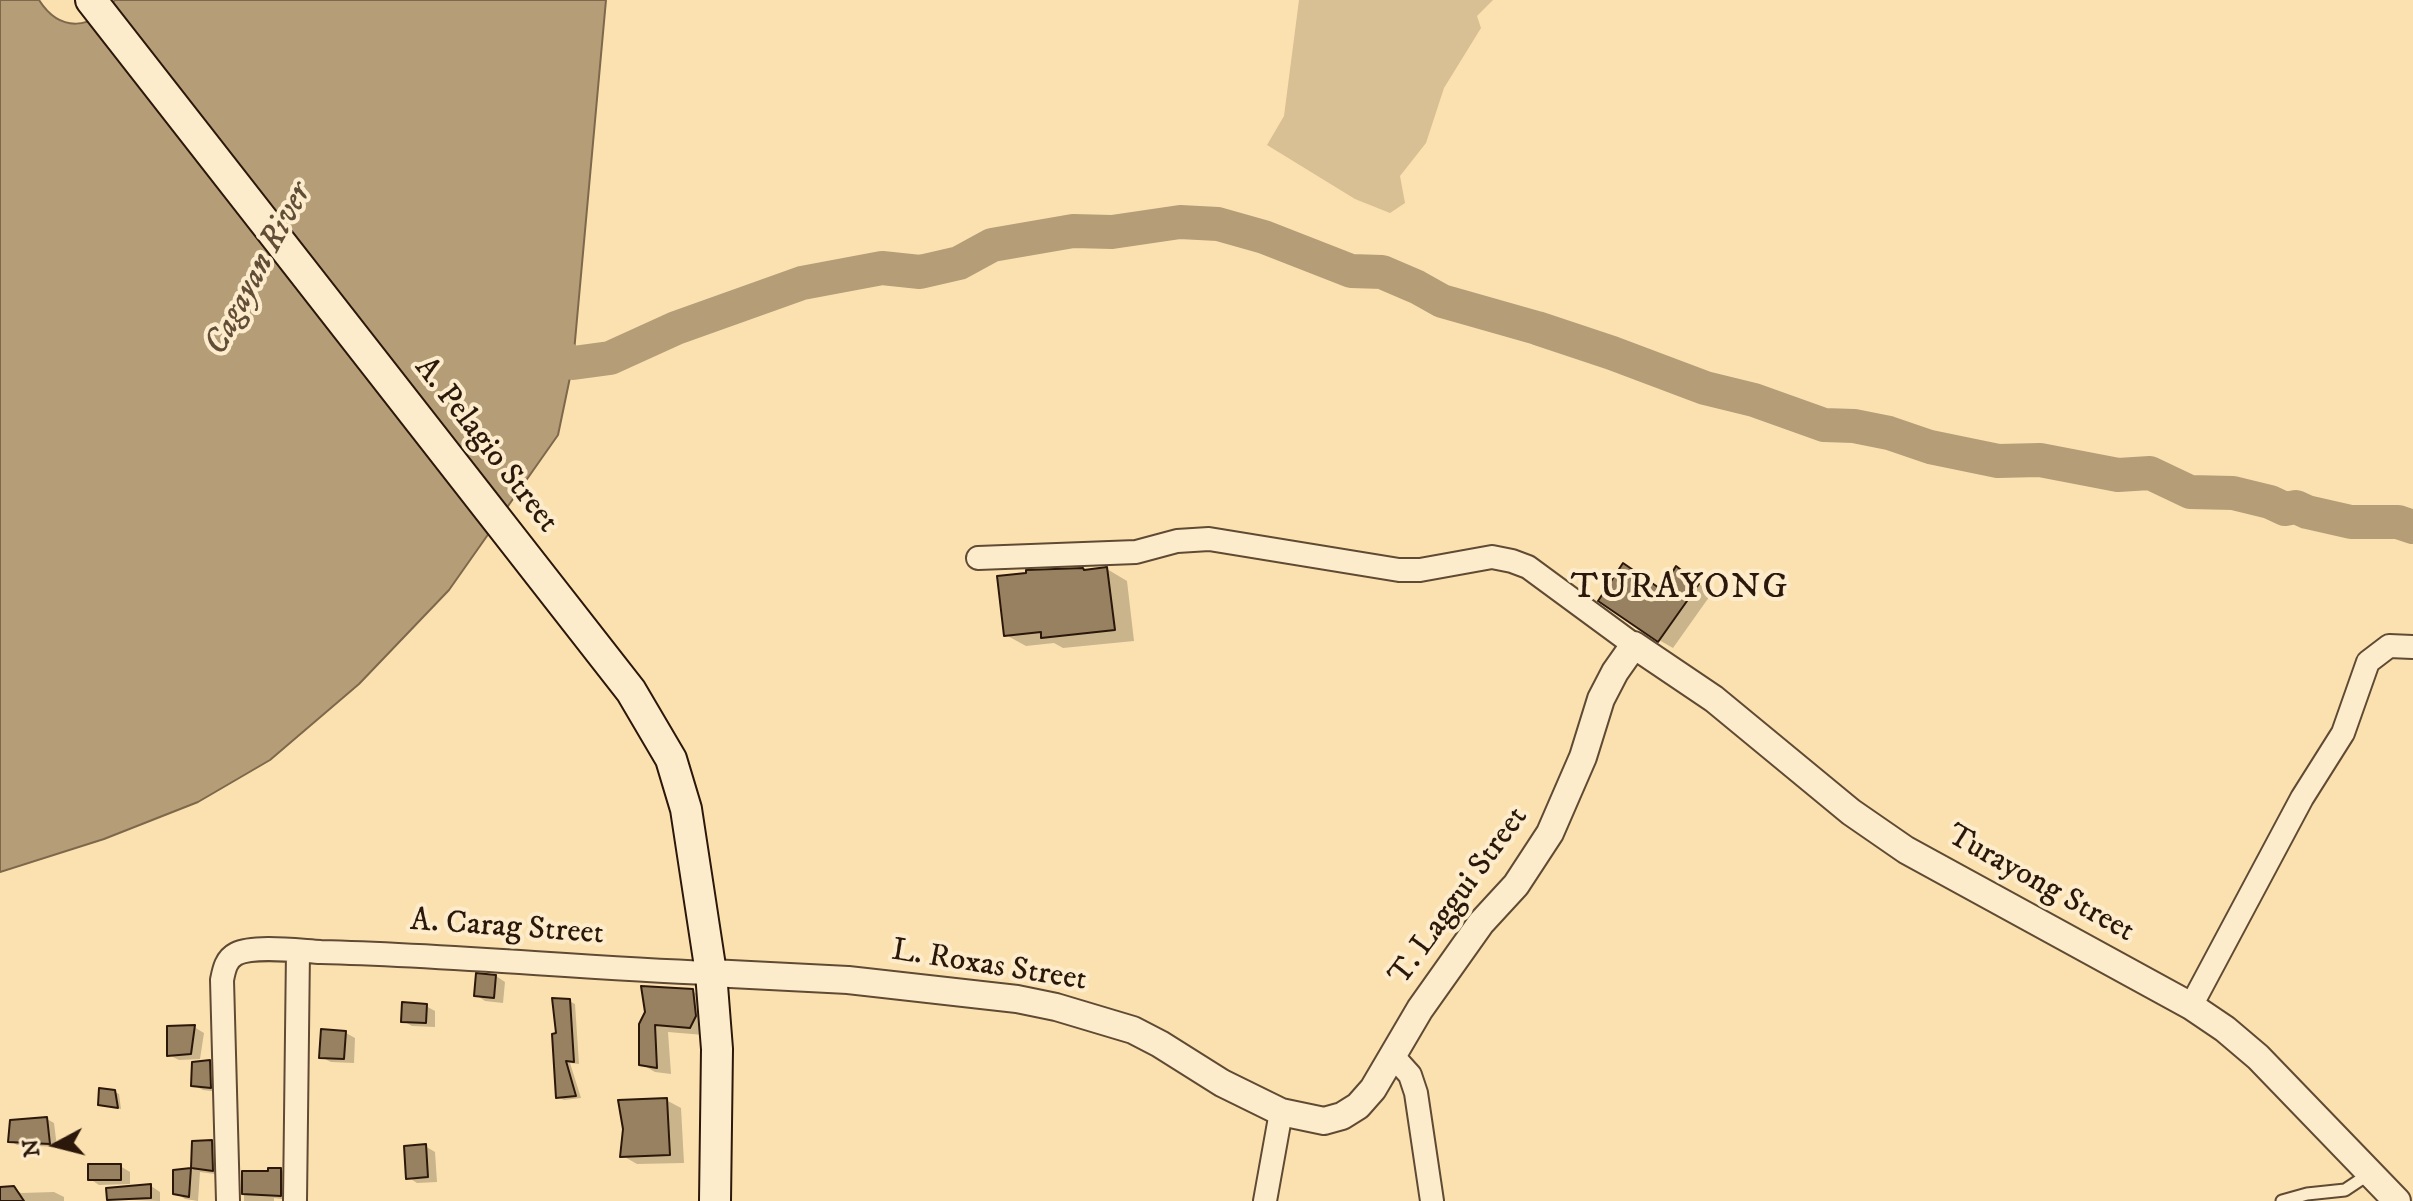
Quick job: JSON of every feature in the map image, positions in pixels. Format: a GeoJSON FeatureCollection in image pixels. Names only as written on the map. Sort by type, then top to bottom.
{"type":"FeatureCollection","features":[{"type":"Feature","properties":{"kind":"main road","name":"A. Pelagio Street"},"geometry":{"type":"LineString","coordinates":[[94,5],[631,691],[671,759],[686,809],[711,973],[717,1049],[715,1201]]}},
{"type":"Feature","properties":{"kind":"street"},"geometry":{"type":"LineString","coordinates":[[978,558],[1136,552],[1192,539],[1225,541],[1399,570],[1420,570],[1492,557],[1528,567],[1634,645]]}},
{"type":"Feature","properties":{"kind":"street","name":"Turayong Street"},"geometry":{"type":"LineString","coordinates":[[1634,645],[1714,699],[1851,812],[1906,850],[2191,1006],[2225,1029],[2258,1057],[2397,1201]]}},
{"type":"Feature","properties":{"kind":"street","name":"T. Laggui Street"},"geometry":{"type":"LineString","coordinates":[[1281,1112],[1324,1121],[1342,1116],[1358,1106],[1373,1089],[1420,1009],[1481,923],[1516,885],[1550,833],[1583,757],[1601,699],[1634,645]]}},
{"type":"Feature","properties":{"kind":"street"},"geometry":{"type":"LineString","coordinates":[[2191,1006],[2302,798],[2343,733],[2368,662],[2389,646],[2413,647]]}},
{"type":"Feature","properties":{"kind":"street","name":"A. Carag Street"},"geometry":{"type":"LineString","coordinates":[[228,1201],[224,970],[229,960],[245,951],[411,954],[589,968],[711,973]]}},
{"type":"Feature","properties":{"kind":"street"},"geometry":{"type":"LineString","coordinates":[[295,1201],[298,951]]}},
{"type":"Feature","properties":{"kind":"street","name":"L. Roxas Street"},"geometry":{"type":"LineString","coordinates":[[711,973],[848,980],[1017,999],[1056,1007],[1133,1030],[1222,1083],[1281,1112]]}},
{"type":"Feature","properties":{"kind":"street"},"geometry":{"type":"LineString","coordinates":[[1392,1055],[1410,1075],[1416,1093],[1432,1201]]}},
{"type":"Feature","properties":{"kind":"street"},"geometry":{"type":"LineString","coordinates":[[1265,1201],[1281,1112]]}},
{"type":"Feature","properties":{"kind":"lane"},"geometry":{"type":"LineString","coordinates":[[2282,1201],[2307,1194],[2345,1190],[2369,1174]]}},
{"type":"Feature","properties":{"kind":"shaded area"},"geometry":{"type":"Polygon","coordinates":[[[1299,0],[1493,0],[1477,16],[1481,28],[1444,88],[1426,143],[1400,176],[1405,203],[1390,213],[1355,199],[1267,145],[1284,116],[1299,0]]]}},
{"type":"Feature","properties":{"kind":"water","name":"Cagayan River"},"geometry":{"type":"Polygon","coordinates":[[[0,0],[39,0],[56,18],[76,24],[96,17],[115,0],[606,0],[573,363],[558,435],[449,590],[359,684],[270,760],[198,802],[104,839],[0,872],[0,0]]]}},
{"type":"Feature","properties":{"kind":"building"},"geometry":{"type":"Polygon","coordinates":[[[1623,563],[1662,590],[1676,566],[1699,584],[1658,642],[1598,601],[1623,563]]]}},
{"type":"Feature","properties":{"kind":"building"},"geometry":{"type":"Polygon","coordinates":[[[1107,567],[1115,630],[1041,638],[1041,632],[1004,636],[997,576],[1026,573],[1026,570],[1107,567]]]}},
{"type":"Feature","properties":{"kind":"building"},"geometry":{"type":"Polygon","coordinates":[[[476,973],[496,975],[494,998],[474,996],[476,973]]]}},
{"type":"Feature","properties":{"kind":"building"},"geometry":{"type":"Polygon","coordinates":[[[641,986],[693,989],[696,1016],[690,1028],[655,1025],[657,1068],[639,1065],[639,1024],[645,1012],[641,986]]]}},
{"type":"Feature","properties":{"kind":"building"},"geometry":{"type":"Polygon","coordinates":[[[552,998],[570,999],[574,1062],[566,1061],[576,1096],[556,1098],[552,1034],[556,1033],[552,998]]]}},
{"type":"Feature","properties":{"kind":"building"},"geometry":{"type":"Polygon","coordinates":[[[402,1002],[427,1004],[426,1023],[401,1022],[402,1002]]]}},
{"type":"Feature","properties":{"kind":"building"},"geometry":{"type":"Polygon","coordinates":[[[195,1025],[191,1054],[167,1056],[167,1026],[195,1025]]]}},
{"type":"Feature","properties":{"kind":"building"},"geometry":{"type":"Polygon","coordinates":[[[321,1029],[346,1031],[344,1059],[319,1058],[321,1029]]]}},
{"type":"Feature","properties":{"kind":"building"},"geometry":{"type":"Polygon","coordinates":[[[210,1060],[211,1088],[191,1086],[192,1062],[210,1060]]]}},
{"type":"Feature","properties":{"kind":"building"},"geometry":{"type":"Polygon","coordinates":[[[99,1088],[115,1090],[118,1108],[98,1105],[99,1088]]]}},
{"type":"Feature","properties":{"kind":"building"},"geometry":{"type":"Polygon","coordinates":[[[667,1098],[670,1155],[620,1157],[623,1129],[618,1100],[667,1098]]]}},
{"type":"Feature","properties":{"kind":"building"},"geometry":{"type":"Polygon","coordinates":[[[47,1117],[50,1144],[8,1142],[10,1120],[47,1117]]]}},
{"type":"Feature","properties":{"kind":"building"},"geometry":{"type":"Polygon","coordinates":[[[212,1140],[213,1171],[191,1168],[192,1141],[212,1140]]]}},
{"type":"Feature","properties":{"kind":"building"},"geometry":{"type":"Polygon","coordinates":[[[426,1144],[428,1177],[406,1179],[404,1146],[426,1144]]]}},
{"type":"Feature","properties":{"kind":"building"},"geometry":{"type":"Polygon","coordinates":[[[88,1164],[121,1164],[121,1180],[88,1180],[88,1164]]]}},
{"type":"Feature","properties":{"kind":"building"},"geometry":{"type":"Polygon","coordinates":[[[191,1168],[189,1197],[173,1194],[173,1170],[191,1168]]]}},
{"type":"Feature","properties":{"kind":"building"},"geometry":{"type":"Polygon","coordinates":[[[268,1168],[281,1168],[281,1196],[242,1194],[242,1171],[268,1171],[268,1168]]]}},
{"type":"Feature","properties":{"kind":"building"},"geometry":{"type":"Polygon","coordinates":[[[151,1184],[151,1198],[107,1200],[106,1188],[151,1184]]]}},
{"type":"Feature","properties":{"kind":"building"},"geometry":{"type":"Polygon","coordinates":[[[14,1186],[24,1201],[0,1201],[0,1187],[14,1186]]]}},
{"type":"Feature","properties":{"kind":"waterway"},"geometry":{"type":"LineString","coordinates":[[534,341],[573,363],[610,358],[676,328],[802,283],[882,268],[920,272],[959,263],[992,245],[1073,231],[1112,232],[1180,222],[1218,224],[1264,237],[1351,271],[1382,272],[1442,301],[1537,328],[1705,388],[1754,400],[1824,425],[1854,426],[1889,433],[1930,447],[1998,461],[2040,460],[2118,475],[2150,473],[2190,492],[2233,493],[2285,509],[2296,507],[2351,522],[2398,522],[2413,527]]}},
{"type":"Feature","properties":{"kind":"district","name":"TURAYONG"},"geometry":{"type":"Point","coordinates":[1680,590]}}]}
